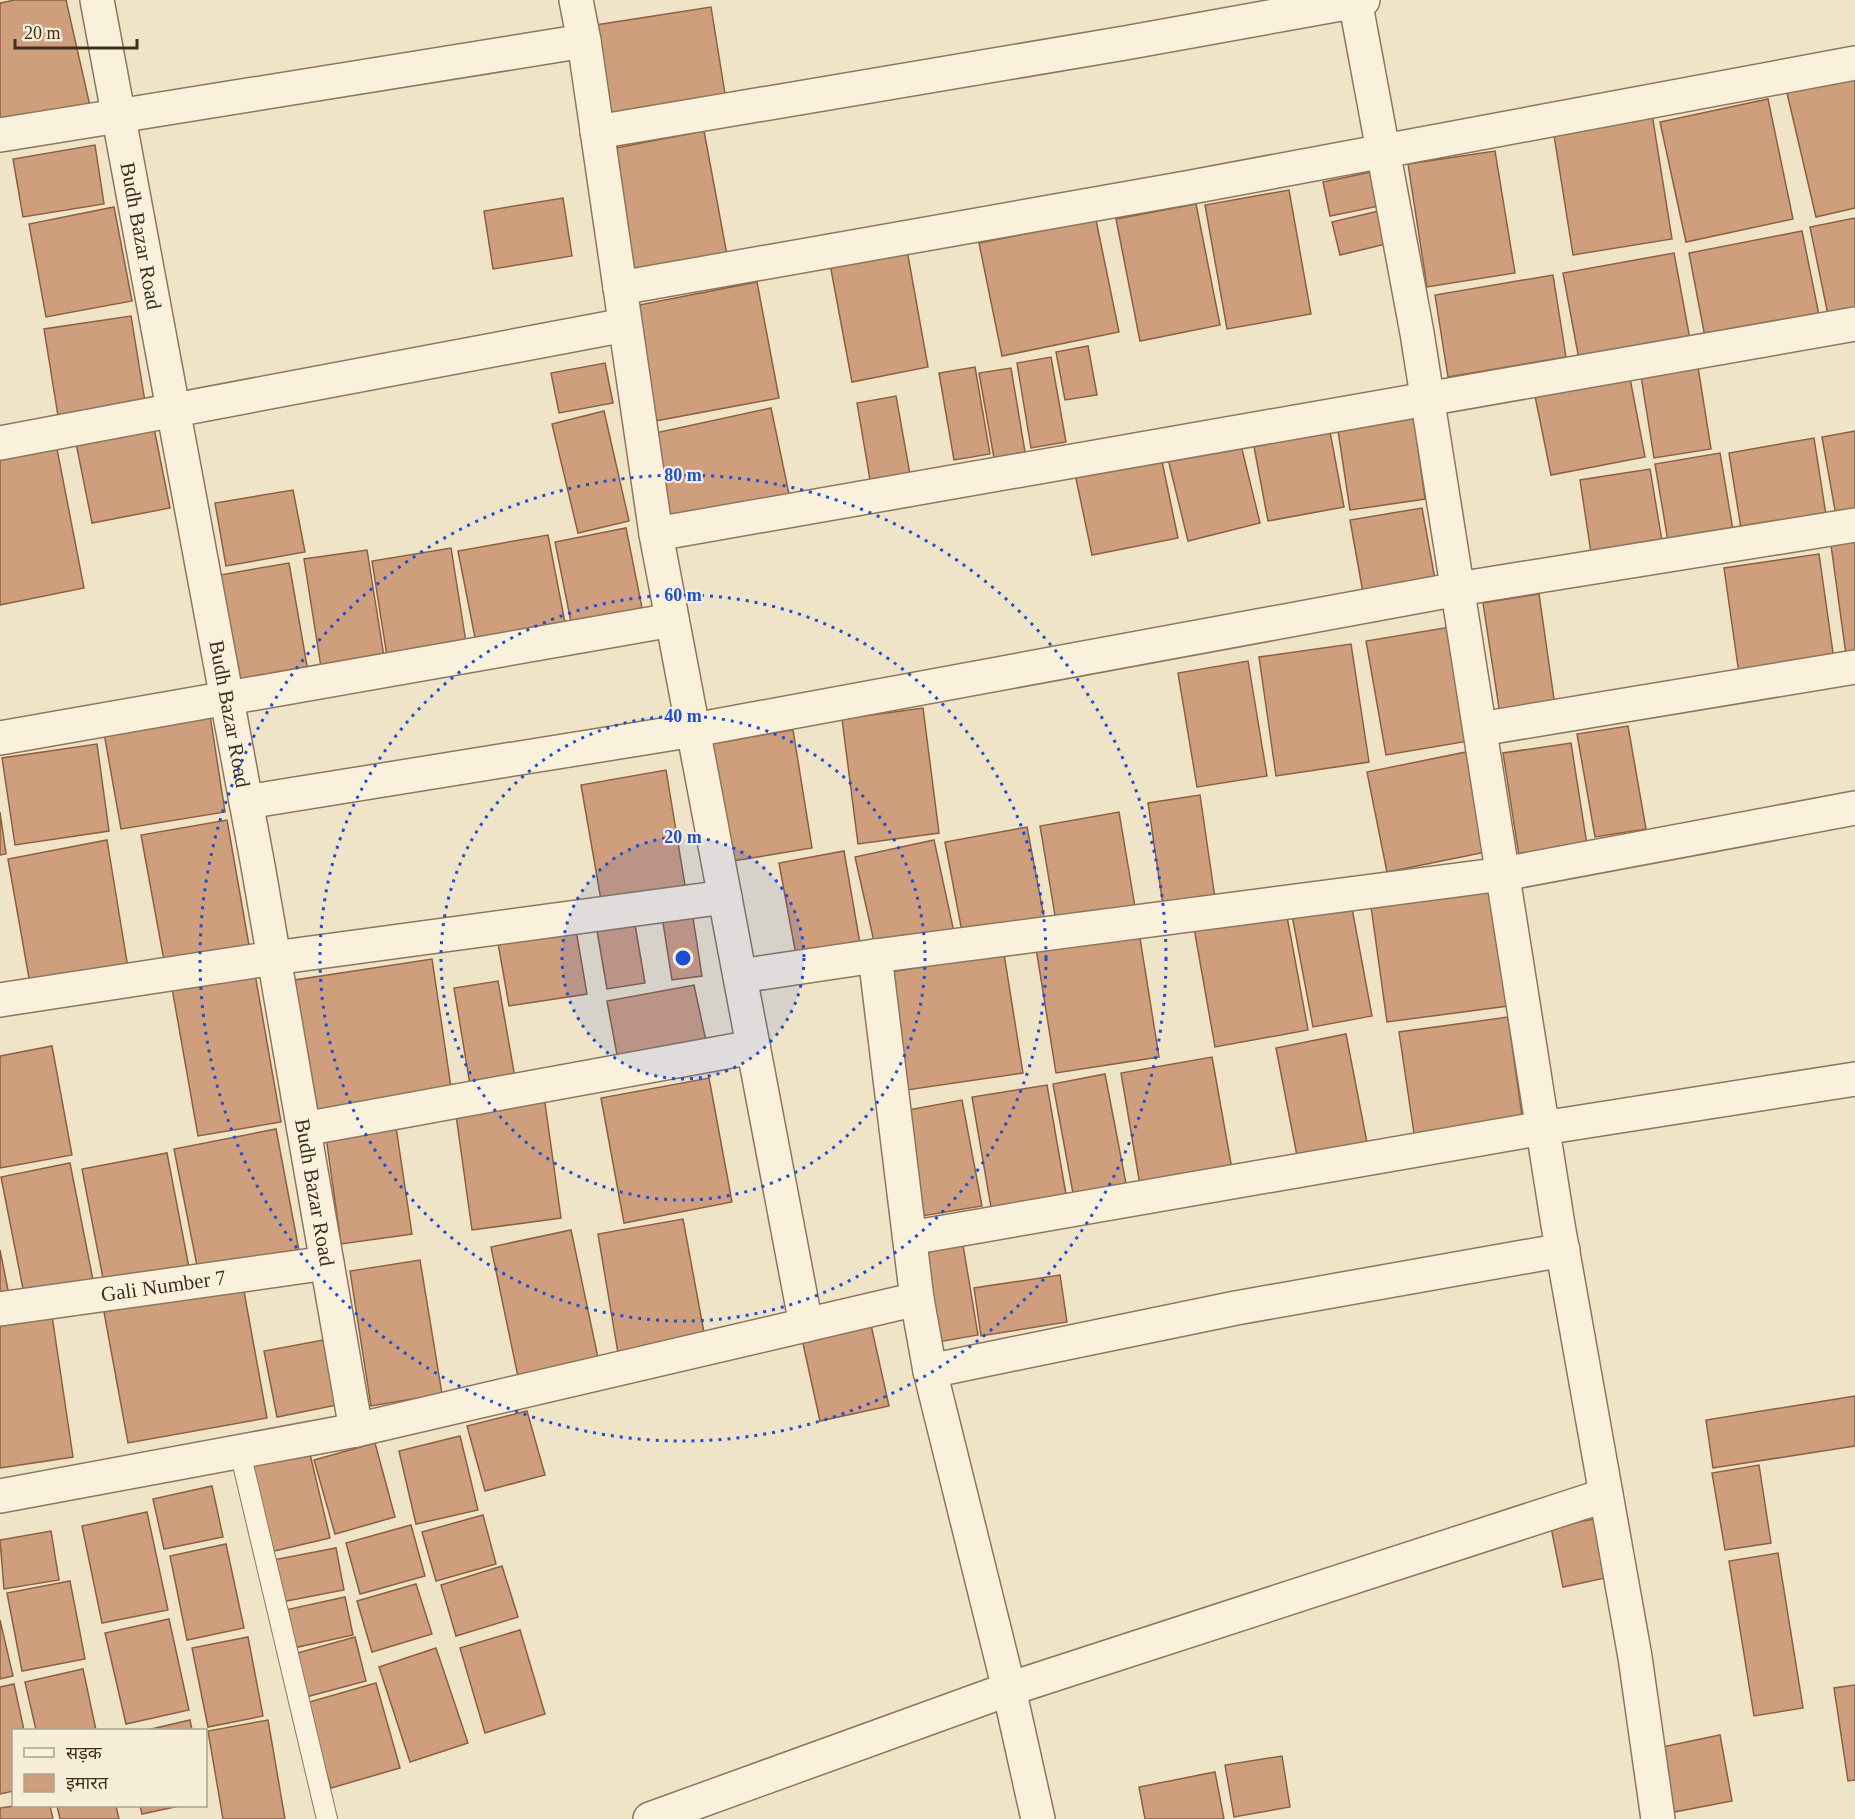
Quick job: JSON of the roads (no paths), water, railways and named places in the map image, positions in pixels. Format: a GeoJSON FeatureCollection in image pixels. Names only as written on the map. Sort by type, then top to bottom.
{"type":"FeatureCollection","features":[{"type":"Feature","properties":{"kind":"street","name":"Budh Bazar Road"},"geometry":{"type":"LineString","coordinates":[[97,0],[225,699],[246,802],[356,1430]]}},
{"type":"Feature","properties":{"kind":"street"},"geometry":{"type":"LineString","coordinates":[[576,0],[584,41],[656,534],[806,1325]]}},
{"type":"Feature","properties":{"kind":"street"},"geometry":{"type":"LineString","coordinates":[[597,132],[1125,44],[1358,0],[1428,399],[1563,1250],[1635,1657],[1658,1819]]}},
{"type":"Feature","properties":{"kind":"street"},"geometry":{"type":"LineString","coordinates":[[0,135],[584,41]]}},
{"type":"Feature","properties":{"kind":"street"},"geometry":{"type":"LineString","coordinates":[[620,288],[1186,188],[1855,63]]}},
{"type":"Feature","properties":{"kind":"street"},"geometry":{"type":"LineString","coordinates":[[656,534],[1855,324]]}},
{"type":"Feature","properties":{"kind":"street"},"geometry":{"type":"LineString","coordinates":[[0,443],[625,326]]}},
{"type":"Feature","properties":{"kind":"street"},"geometry":{"type":"LineString","coordinates":[[246,802],[694,730],[1458,589],[1855,525]]}},
{"type":"Feature","properties":{"kind":"street"},"geometry":{"type":"LineString","coordinates":[[0,738],[672,620]]}},
{"type":"Feature","properties":{"kind":"street"},"geometry":{"type":"LineString","coordinates":[[1480,729],[1855,667]]}},
{"type":"Feature","properties":{"kind":"street"},"geometry":{"type":"LineString","coordinates":[[740,976],[875,956],[1503,874],[1855,808]]}},
{"type":"Feature","properties":{"kind":"street"},"geometry":{"type":"LineString","coordinates":[[0,1000],[274,958],[725,897]]}},
{"type":"Feature","properties":{"kind":"street"},"geometry":{"type":"LineString","coordinates":[[875,956],[917,1299],[930,1371],[1010,1689],[1038,1819]]}},
{"type":"Feature","properties":{"kind":"street"},"geometry":{"type":"LineString","coordinates":[[304,1129],[753,1047]]}},
{"type":"Feature","properties":{"kind":"street"},"geometry":{"type":"LineString","coordinates":[[910,1238],[1543,1128],[1855,1079]]}},
{"type":"Feature","properties":{"kind":"street"},"geometry":{"type":"LineString","coordinates":[[930,1371],[1236,1308],[1563,1250]]}},
{"type":"Feature","properties":{"kind":"street","name":"Gali Number 7"},"geometry":{"type":"LineString","coordinates":[[0,1309],[327,1263]]}},
{"type":"Feature","properties":{"kind":"street"},"geometry":{"type":"LineString","coordinates":[[0,1496],[356,1430],[917,1299]]}},
{"type":"Feature","properties":{"kind":"street"},"geometry":{"type":"LineString","coordinates":[[650,1819],[1010,1689],[1606,1495]]}},
{"type":"Feature","properties":{"kind":"lane"},"geometry":{"type":"LineString","coordinates":[[240,1452],[327,1819]]}}]}
